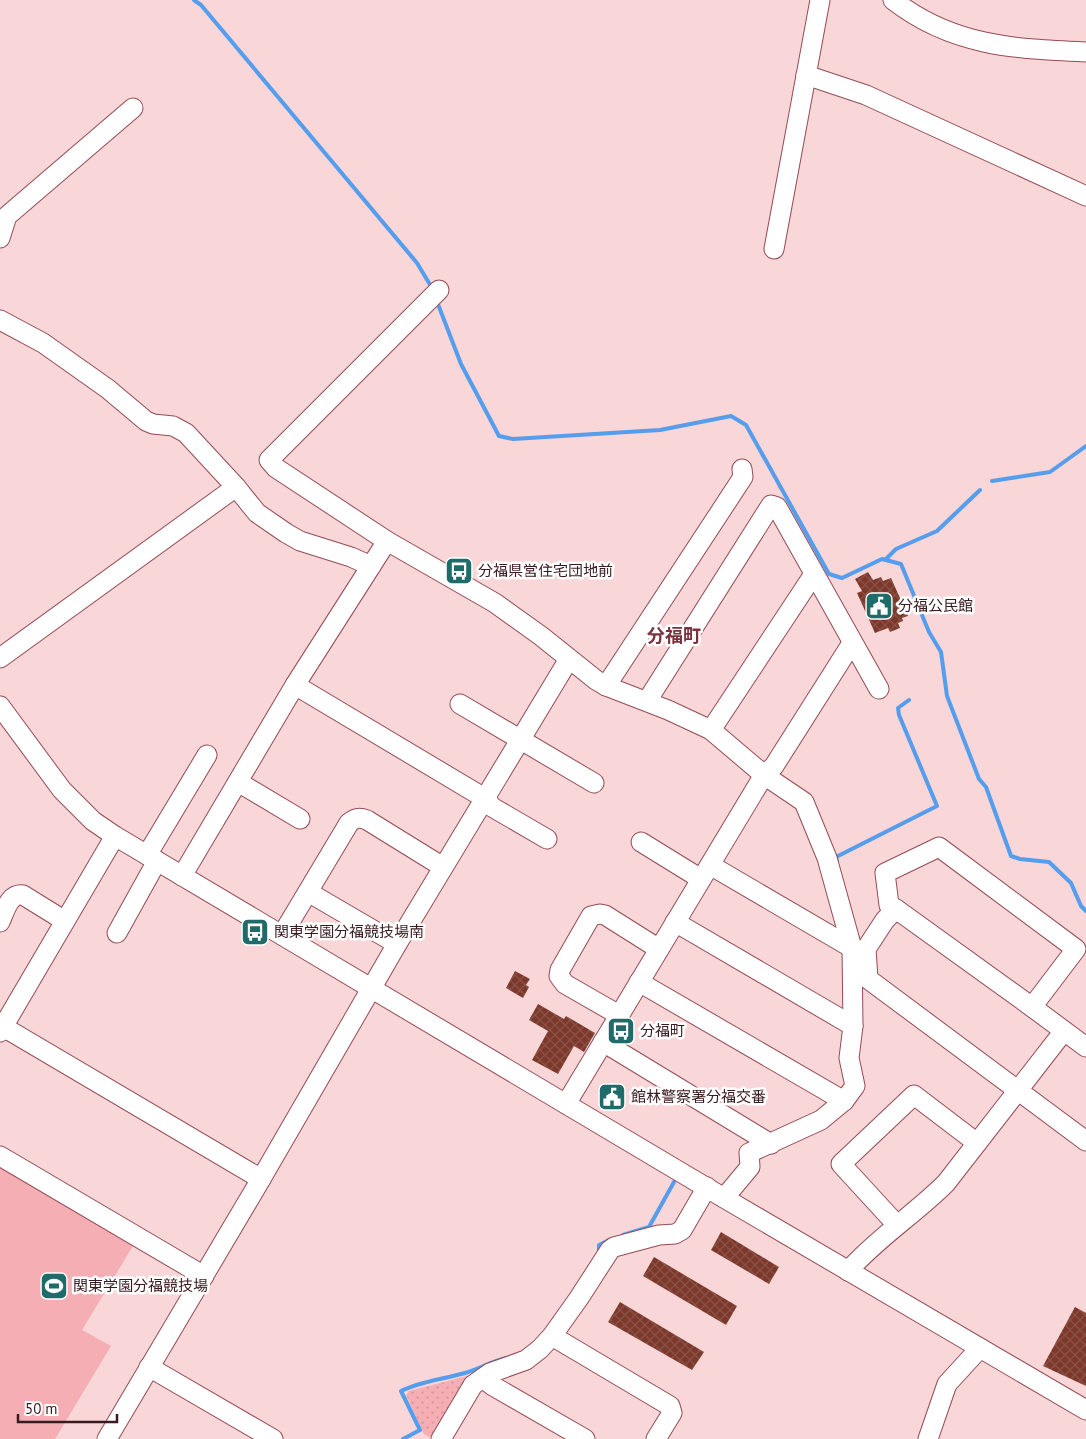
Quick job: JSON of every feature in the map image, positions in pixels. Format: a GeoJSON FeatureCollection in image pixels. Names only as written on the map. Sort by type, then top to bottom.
{"type":"FeatureCollection","features":[{"type":"Feature","properties":{"kind":"street"},"geometry":{"type":"LineString","coordinates":[[774,249],[820,0]]}},
{"type":"Feature","properties":{"kind":"street"},"geometry":{"type":"LineString","coordinates":[[892,0],[928,24],[974,41],[994,45],[1086,52]]}},
{"type":"Feature","properties":{"kind":"street"},"geometry":{"type":"LineString","coordinates":[[806,74],[866,95],[1086,196]]}},
{"type":"Feature","properties":{"kind":"street"},"geometry":{"type":"LineString","coordinates":[[0,238],[6,216],[133,108]]}},
{"type":"Feature","properties":{"kind":"street"},"geometry":{"type":"LineString","coordinates":[[435,294],[269,460],[276,468],[387,541],[494,602],[528,626],[596,680],[606,686],[647,701],[711,730],[764,774],[804,802],[827,858],[852,948],[853,1026],[849,1058],[855,1086],[844,1101],[821,1120],[749,1153],[750,1167],[724,1198]]}},
{"type":"Feature","properties":{"kind":"street"},"geometry":{"type":"LineString","coordinates":[[0,320],[43,343],[108,389],[146,421],[153,424],[173,426],[186,433],[236,487],[257,513],[286,533],[300,541],[351,557],[371,566]]}},
{"type":"Feature","properties":{"kind":"street"},"geometry":{"type":"LineString","coordinates":[[606,686],[743,477],[742,469]]}},
{"type":"Feature","properties":{"kind":"street"},"geometry":{"type":"LineString","coordinates":[[0,658],[236,487]]}},
{"type":"Feature","properties":{"kind":"street"},"geometry":{"type":"LineString","coordinates":[[647,701],[771,505],[777,507],[879,690]]}},
{"type":"Feature","properties":{"kind":"street"},"geometry":{"type":"LineString","coordinates":[[182,876],[295,685],[387,541]]}},
{"type":"Feature","properties":{"kind":"street"},"geometry":{"type":"LineString","coordinates":[[711,730],[814,574]]}},
{"type":"Feature","properties":{"kind":"street"},"geometry":{"type":"LineString","coordinates":[[566,1104],[764,774],[774,766],[852,643]]}},
{"type":"Feature","properties":{"kind":"street"},"geometry":{"type":"LineString","coordinates":[[107,1439],[262,1178],[397,944],[570,659]]}},
{"type":"Feature","properties":{"kind":"street"},"geometry":{"type":"LineString","coordinates":[[295,685],[486,799],[492,807],[547,839]]}},
{"type":"Feature","properties":{"kind":"street"},"geometry":{"type":"LineString","coordinates":[[460,704],[594,783]]}},
{"type":"Feature","properties":{"kind":"street"},"geometry":{"type":"LineString","coordinates":[[0,706],[62,790],[93,821],[116,836],[724,1198],[1086,1410]]}},
{"type":"Feature","properties":{"kind":"street"},"geometry":{"type":"LineString","coordinates":[[117,932],[152,858],[208,755]]}},
{"type":"Feature","properties":{"kind":"street"},"geometry":{"type":"LineString","coordinates":[[238,782],[300,819]]}},
{"type":"Feature","properties":{"kind":"street"},"geometry":{"type":"LineString","coordinates":[[282,935],[349,823],[354,818],[361,817],[443,867]]}},
{"type":"Feature","properties":{"kind":"street"},"geometry":{"type":"LineString","coordinates":[[116,836],[1,1028],[262,1178]]}},
{"type":"Feature","properties":{"kind":"street"},"geometry":{"type":"LineString","coordinates":[[641,842],[706,872],[852,948]]}},
{"type":"Feature","properties":{"kind":"street"},"geometry":{"type":"LineString","coordinates":[[1032,1007],[1076,949],[938,847],[885,873],[889,905],[1086,1047]]}},
{"type":"Feature","properties":{"kind":"street"},"geometry":{"type":"LineString","coordinates":[[308,892],[397,944]]}},
{"type":"Feature","properties":{"kind":"street"},"geometry":{"type":"LineString","coordinates":[[2,912],[12,896],[17,894],[23,895],[66,921]]}},
{"type":"Feature","properties":{"kind":"street"},"geometry":{"type":"LineString","coordinates":[[896,910],[885,920],[866,950],[868,979],[1086,1141]]}},
{"type":"Feature","properties":{"kind":"street"},"geometry":{"type":"LineString","coordinates":[[619,1015],[565,984],[559,976],[560,970],[591,916],[605,915],[659,949]]}},
{"type":"Feature","properties":{"kind":"street"},"geometry":{"type":"LineString","coordinates":[[675,922],[853,1026]]}},
{"type":"Feature","properties":{"kind":"street"},"geometry":{"type":"LineString","coordinates":[[639,982],[844,1101]]}},
{"type":"Feature","properties":{"kind":"street"},"geometry":{"type":"LineString","coordinates":[[848,1270],[860,1257],[926,1203],[946,1183],[1064,1031]]}},
{"type":"Feature","properties":{"kind":"street"},"geometry":{"type":"LineString","coordinates":[[603,1042],[770,1144]]}},
{"type":"Feature","properties":{"kind":"street"},"geometry":{"type":"LineString","coordinates":[[897,1225],[841,1164],[914,1095],[977,1143]]}},
{"type":"Feature","properties":{"kind":"street"},"geometry":{"type":"LineString","coordinates":[[0,1156],[204,1276]]}},
{"type":"Feature","properties":{"kind":"street"},"geometry":{"type":"LineString","coordinates":[[442,1439],[473,1385],[490,1373],[526,1360],[552,1336],[610,1250],[614,1247],[659,1235],[675,1234],[682,1230],[707,1187]]}},
{"type":"Feature","properties":{"kind":"street"},"geometry":{"type":"LineString","coordinates":[[552,1336],[670,1406],[672,1413],[656,1439]]}},
{"type":"Feature","properties":{"kind":"street"},"geometry":{"type":"LineString","coordinates":[[928,1439],[947,1384],[980,1348]]}},
{"type":"Feature","properties":{"kind":"street"},"geometry":{"type":"LineString","coordinates":[[149,1367],[273,1439]]}},
{"type":"Feature","properties":{"kind":"street"},"geometry":{"type":"LineString","coordinates":[[483,1378],[493,1386],[585,1439]]}},
{"type":"Feature","properties":{"kind":"shaded area","name":"関東学園分福競技場"},"geometry":{"type":"Polygon","coordinates":[[[0,1164],[136,1241],[82,1330],[111,1346],[55,1439],[0,1439],[0,1164]]]}},
{"type":"Feature","properties":{"kind":"shaded area"},"geometry":{"type":"Polygon","coordinates":[[[471,1375],[433,1439],[424,1434],[406,1395],[409,1391],[471,1375]]]}},
{"type":"Feature","properties":{"kind":"building","name":"分福公民館"},"geometry":{"type":"Polygon","coordinates":[[[868,572],[873,580],[881,577],[883,581],[891,578],[908,616],[902,618],[903,621],[898,623],[900,628],[890,632],[888,628],[875,633],[857,593],[862,591],[855,579],[868,572]]]}},
{"type":"Feature","properties":{"kind":"building"},"geometry":{"type":"Polygon","coordinates":[[[515,971],[530,979],[526,985],[529,987],[523,998],[506,988],[515,971]]]}},
{"type":"Feature","properties":{"kind":"building"},"geometry":{"type":"Polygon","coordinates":[[[538,1004],[564,1019],[566,1016],[595,1033],[584,1052],[574,1046],[558,1074],[532,1060],[548,1031],[529,1020],[538,1004]]]}},
{"type":"Feature","properties":{"kind":"building"},"geometry":{"type":"Polygon","coordinates":[[[721,1232],[779,1267],[769,1284],[711,1250],[721,1232]]]}},
{"type":"Feature","properties":{"kind":"building"},"geometry":{"type":"Polygon","coordinates":[[[654,1257],[737,1306],[726,1325],[643,1276],[654,1257]]]}},
{"type":"Feature","properties":{"kind":"building"},"geometry":{"type":"Polygon","coordinates":[[[620,1302],[704,1352],[692,1370],[608,1322],[620,1302]]]}},
{"type":"Feature","properties":{"kind":"building"},"geometry":{"type":"Polygon","coordinates":[[[1075,1307],[1086,1313],[1086,1386],[1043,1366],[1075,1307]]]}},
{"type":"Feature","properties":{"kind":"waterway"},"geometry":{"type":"LineString","coordinates":[[194,0],[201,5],[417,263],[432,288]]}},
{"type":"Feature","properties":{"kind":"waterway"},"geometry":{"type":"LineString","coordinates":[[436,299],[461,364],[499,436],[513,439],[660,430],[731,416],[746,425],[829,574],[842,578],[882,559],[901,564],[929,632],[941,652],[947,696],[979,779],[986,787],[1011,856],[1020,859],[1049,862],[1071,883],[1081,906],[1086,911]]}},
{"type":"Feature","properties":{"kind":"waterway"},"geometry":{"type":"LineString","coordinates":[[992,481],[1050,472],[1086,446]]}},
{"type":"Feature","properties":{"kind":"waterway"},"geometry":{"type":"LineString","coordinates":[[886,559],[896,549],[937,531],[980,490]]}},
{"type":"Feature","properties":{"kind":"waterway"},"geometry":{"type":"LineString","coordinates":[[837,861],[836,857],[937,806],[899,715],[898,708],[909,700]]}},
{"type":"Feature","properties":{"kind":"waterway"},"geometry":{"type":"LineString","coordinates":[[623,1235],[649,1227],[674,1182]]}},
{"type":"Feature","properties":{"kind":"waterway"},"geometry":{"type":"LineString","coordinates":[[599,1252],[599,1245],[611,1239]]}},
{"type":"Feature","properties":{"kind":"waterway"},"geometry":{"type":"LineString","coordinates":[[403,1439],[420,1430],[401,1391],[425,1382],[465,1373],[506,1358]]}},
{"type":"Feature","properties":{"kind":"place","name":"分福県営住宅団地前"},"geometry":{"type":"Point","coordinates":[459,571]}},
{"type":"Feature","properties":{"kind":"place","name":"分福公民館"},"geometry":{"type":"Point","coordinates":[879,606]}},
{"type":"Feature","properties":{"kind":"place","name":"関東学園分福競技場南"},"geometry":{"type":"Point","coordinates":[255,932]}},
{"type":"Feature","properties":{"kind":"place","name":"分福町"},"geometry":{"type":"Point","coordinates":[621,1031]}},
{"type":"Feature","properties":{"kind":"place","name":"館林警察署分福交番"},"geometry":{"type":"Point","coordinates":[612,1097]}},
{"type":"Feature","properties":{"kind":"place","name":"関東学園分福競技場"},"geometry":{"type":"Point","coordinates":[54,1286]}},
{"type":"Feature","properties":{"kind":"district","name":"分福町"},"geometry":{"type":"Point","coordinates":[674,636]}}]}
